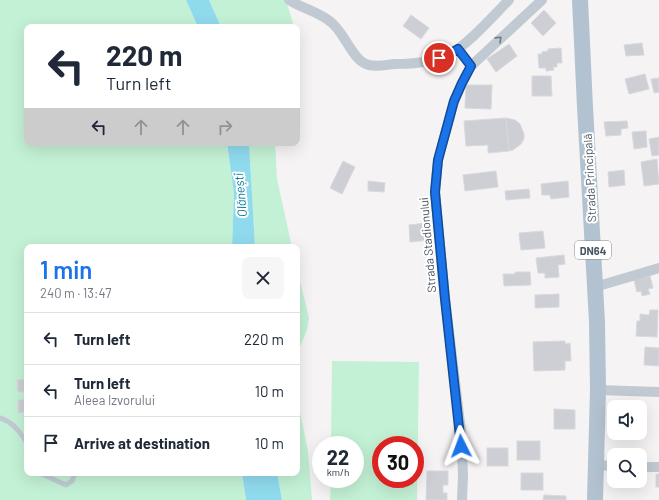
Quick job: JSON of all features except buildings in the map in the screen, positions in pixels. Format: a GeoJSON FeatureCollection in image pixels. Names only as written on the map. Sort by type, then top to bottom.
{"type":"FeatureCollection","features":[{"type":"Feature","properties":{"kind":"main road","name":"Strada Principală"},"geometry":{"type":"LineString","coordinates":[[580,0],[584,106],[595,287],[598,390],[596,500]]}},
{"type":"Feature","properties":{"kind":"street"},"geometry":{"type":"LineString","coordinates":[[289,0],[319,13],[332,22],[340,31],[358,59],[371,66],[412,64],[430,61],[448,55],[458,49],[509,0]]}},
{"type":"Feature","properties":{"kind":"street","name":"Strada Stadionului"},"geometry":{"type":"LineString","coordinates":[[462,500],[461,431],[445,299],[435,192],[438,160],[454,101],[471,66],[542,0]]}},
{"type":"Feature","properties":{"kind":"street"},"geometry":{"type":"LineString","coordinates":[[458,49],[471,66]]}},
{"type":"Feature","properties":{"kind":"street"},"geometry":{"type":"LineString","coordinates":[[595,287],[659,268]]}},
{"type":"Feature","properties":{"kind":"street"},"geometry":{"type":"LineString","coordinates":[[598,390],[659,392]]}},
{"type":"Feature","properties":{"kind":"street"},"geometry":{"type":"LineString","coordinates":[[596,465],[607,466]]}},
{"type":"Feature","properties":{"kind":"street"},"geometry":{"type":"LineString","coordinates":[[647,467],[659,467]]}},
{"type":"Feature","properties":{"kind":"lane"},"geometry":{"type":"LineString","coordinates":[[0,418],[19,430],[24,438]]}},
{"type":"Feature","properties":{"kind":"lane"},"geometry":{"type":"LineString","coordinates":[[46,476],[66,485],[72,481],[74,476]]}},
{"type":"Feature","properties":{"kind":"green space"},"geometry":{"type":"Polygon","coordinates":[[[0,0],[186,0],[197,24],[24,24],[24,146],[227,146],[234,193],[232,244],[24,244],[24,476],[242,476],[246,500],[0,500],[0,0]]]}},
{"type":"Feature","properties":{"kind":"green space"},"geometry":{"type":"Polygon","coordinates":[[[209,0],[286,0],[293,24],[220,24],[209,0]]]}},
{"type":"Feature","properties":{"kind":"green space"},"geometry":{"type":"Polygon","coordinates":[[[249,146],[275,146],[277,179],[291,244],[255,244],[249,146]]]}},
{"type":"Feature","properties":{"kind":"green space"},"geometry":{"type":"Polygon","coordinates":[[[300,281],[309,318],[307,330],[300,347],[300,281]]]}},
{"type":"Feature","properties":{"kind":"green space"},"geometry":{"type":"Polygon","coordinates":[[[332,361],[419,362],[418,436],[372,436],[372,488],[417,488],[417,500],[330,500],[331,488],[364,488],[364,436],[331,436],[332,361]]]}},
{"type":"Feature","properties":{"kind":"green space"},"geometry":{"type":"Polygon","coordinates":[[[300,412],[308,451],[312,500],[282,500],[278,476],[300,476],[300,412]]]}},
{"type":"Feature","properties":{"kind":"water"},"geometry":{"type":"Polygon","coordinates":[[[186,0],[209,0],[220,24],[197,24],[186,0]]]}},
{"type":"Feature","properties":{"kind":"water","name":"Olănești"},"geometry":{"type":"Polygon","coordinates":[[[227,146],[249,146],[255,244],[232,244],[234,193],[227,146]]]}},
{"type":"Feature","properties":{"kind":"water"},"geometry":{"type":"Polygon","coordinates":[[[242,476],[278,476],[282,500],[246,500],[242,476]]]}},
{"type":"Feature","properties":{"kind":"route"},"geometry":{"type":"LineString","coordinates":[[439,58],[458,49],[471,66],[454,101],[446,128],[438,160],[435,192],[445,299],[461,431],[461,446]]}}]}
